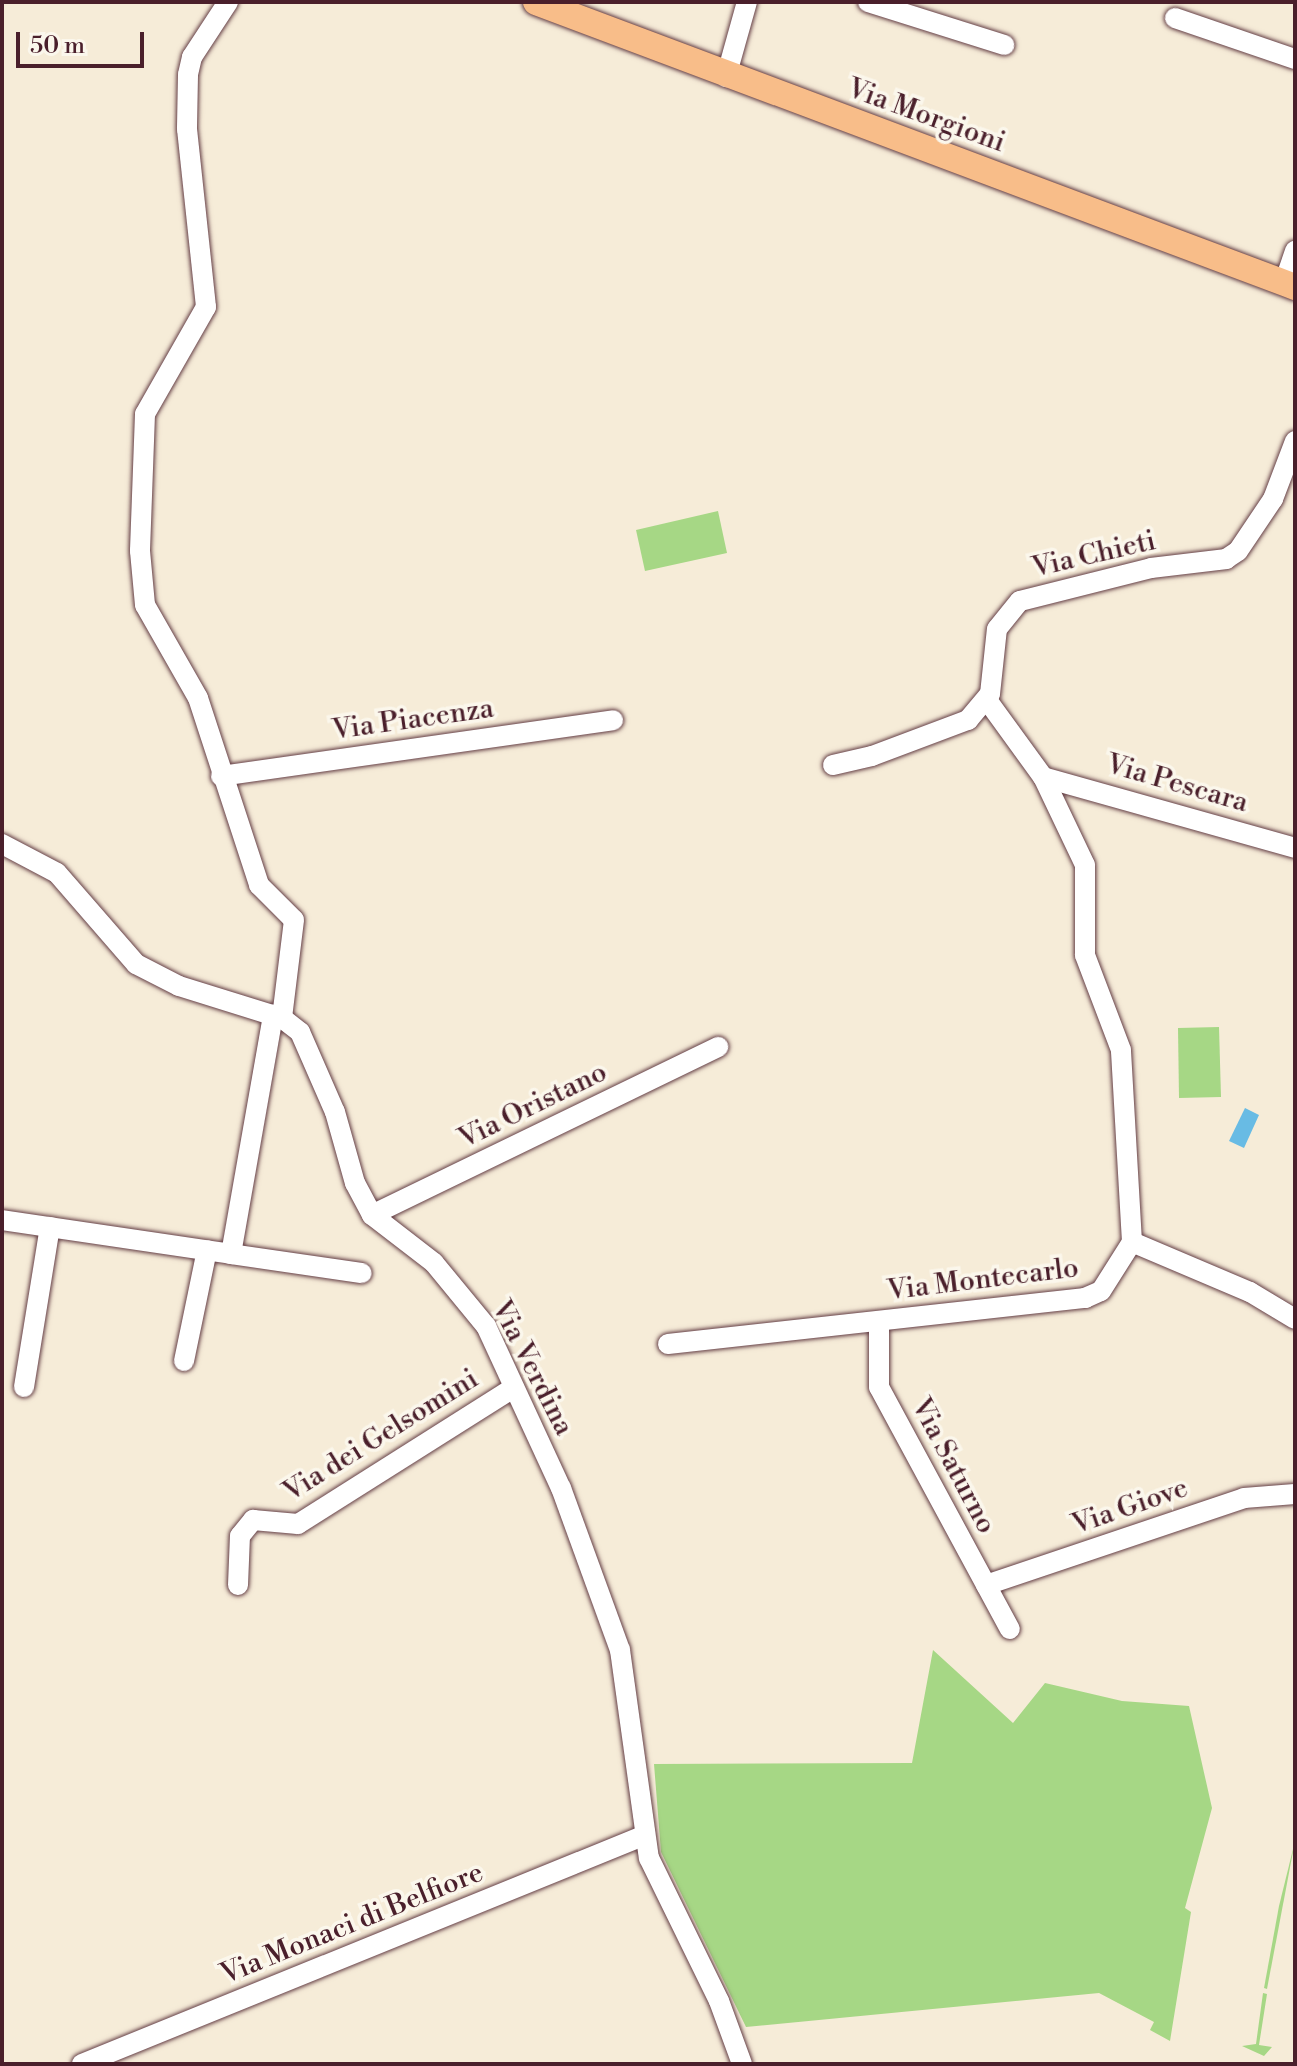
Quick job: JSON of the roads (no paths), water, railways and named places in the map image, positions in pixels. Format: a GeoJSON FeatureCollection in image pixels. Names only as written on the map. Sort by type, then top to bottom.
{"type":"FeatureCollection","features":[{"type":"Feature","properties":{"kind":"main road","name":"Via Morgioni"},"geometry":{"type":"LineString","coordinates":[[536,2],[726,77],[1290,285]]}},
{"type":"Feature","properties":{"kind":"street"},"geometry":{"type":"LineString","coordinates":[[228,2],[192,57],[188,75],[187,129],[206,307],[145,414],[140,551],[145,605],[162,643],[198,698],[259,885],[294,920],[231,1254]]}},
{"type":"Feature","properties":{"kind":"street"},"geometry":{"type":"LineString","coordinates":[[726,77],[747,2]]}},
{"type":"Feature","properties":{"kind":"street"},"geometry":{"type":"LineString","coordinates":[[868,2],[1004,45]]}},
{"type":"Feature","properties":{"kind":"street"},"geometry":{"type":"LineString","coordinates":[[1175,18],[1295,59]]}},
{"type":"Feature","properties":{"kind":"street"},"geometry":{"type":"LineString","coordinates":[[1290,285],[1295,251]]}},
{"type":"Feature","properties":{"kind":"street","name":"Via Chieti"},"geometry":{"type":"LineString","coordinates":[[987,700],[995,672],[997,629],[1020,601],[1151,568],[1226,559],[1238,551],[1273,499],[1295,441]]}},
{"type":"Feature","properties":{"kind":"street"},"geometry":{"type":"LineString","coordinates":[[833,765],[949,730],[968,720],[987,700],[1043,777],[1085,865],[1085,955],[1121,1050],[1132,1242],[1250,1292],[1295,1319]]}},
{"type":"Feature","properties":{"kind":"street","name":"Via Piacenza"},"geometry":{"type":"LineString","coordinates":[[221,776],[613,720]]}},
{"type":"Feature","properties":{"kind":"street","name":"Via Pescara"},"geometry":{"type":"LineString","coordinates":[[1043,777],[1295,848]]}},
{"type":"Feature","properties":{"kind":"street","name":"Via Verdina"},"geometry":{"type":"LineString","coordinates":[[2,844],[57,873],[136,964],[179,986],[278,1017],[310,1046],[355,1183],[372,1215],[434,1263],[486,1326],[561,1488],[620,1650],[643,1836],[731,2029],[742,2064]]}},
{"type":"Feature","properties":{"kind":"street","name":"Via Oristano"},"geometry":{"type":"LineString","coordinates":[[372,1215],[718,1047]]}},
{"type":"Feature","properties":{"kind":"street"},"geometry":{"type":"LineString","coordinates":[[2,1220],[362,1273]]}},
{"type":"Feature","properties":{"kind":"street"},"geometry":{"type":"LineString","coordinates":[[24,1387],[50,1227]]}},
{"type":"Feature","properties":{"kind":"street","name":"Via Montecarlo"},"geometry":{"type":"LineString","coordinates":[[668,1344],[1085,1298],[1101,1291],[1132,1242]]}},
{"type":"Feature","properties":{"kind":"street"},"geometry":{"type":"LineString","coordinates":[[184,1361],[207,1250]]}},
{"type":"Feature","properties":{"kind":"street","name":"Via Saturno"},"geometry":{"type":"LineString","coordinates":[[879,1321],[879,1387],[1010,1629]]}},
{"type":"Feature","properties":{"kind":"street","name":"Via dei Gelsomini"},"geometry":{"type":"LineString","coordinates":[[238,1585],[240,1536],[253,1520],[298,1524],[513,1388]]}},
{"type":"Feature","properties":{"kind":"street","name":"Via Giove"},"geometry":{"type":"LineString","coordinates":[[986,1585],[1244,1498],[1295,1494]]}},
{"type":"Feature","properties":{"kind":"street","name":"Via Monaci di Belfiore"},"geometry":{"type":"LineString","coordinates":[[82,2064],[643,1836]]}},
{"type":"Feature","properties":{"kind":"water"},"geometry":{"type":"Polygon","coordinates":[[[1245,1108],[1259,1115],[1244,1148],[1229,1141],[1245,1108]]]}}]}
